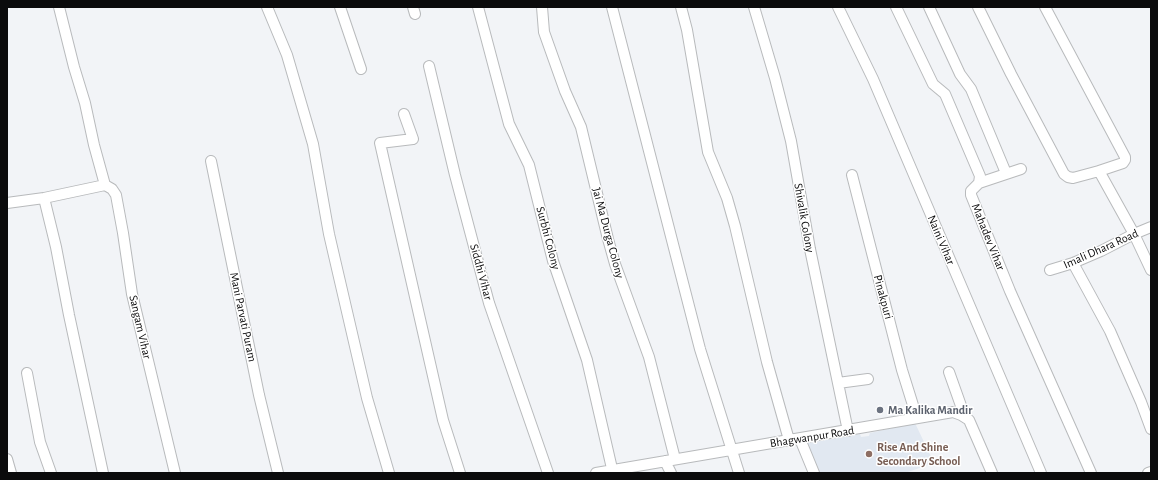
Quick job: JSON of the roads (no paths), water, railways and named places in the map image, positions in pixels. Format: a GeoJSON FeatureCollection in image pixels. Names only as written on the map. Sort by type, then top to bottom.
{"type":"FeatureCollection","features":[{"type":"Feature","properties":{"kind":"street"},"geometry":{"type":"LineString","coordinates":[[7,204],[105,185],[59,7]]}},
{"type":"Feature","properties":{"kind":"street"},"geometry":{"type":"LineString","coordinates":[[267,7],[287,55],[313,144],[333,250],[367,398],[389,473]]}},
{"type":"Feature","properties":{"kind":"street"},"geometry":{"type":"LineString","coordinates":[[340,7],[361,69]]}},
{"type":"Feature","properties":{"kind":"street","name":"Surbhi Colony"},"geometry":{"type":"LineString","coordinates":[[478,7],[509,124],[529,165],[552,261],[587,360],[612,472]]}},
{"type":"Feature","properties":{"kind":"street","name":"Jai Ma Durga Colony"},"geometry":{"type":"LineString","coordinates":[[542,7],[544,32],[581,126],[608,239],[630,306],[649,357],[670,460],[671,473]]}},
{"type":"Feature","properties":{"kind":"street"},"geometry":{"type":"LineString","coordinates":[[612,7],[700,349],[730,450],[739,473]]}},
{"type":"Feature","properties":{"kind":"street"},"geometry":{"type":"LineString","coordinates":[[680,7],[687,30],[708,152],[727,198],[735,226],[767,362],[789,440]]}},
{"type":"Feature","properties":{"kind":"street","name":"Shivalik Colony"},"geometry":{"type":"LineString","coordinates":[[754,7],[775,78],[791,141],[810,249],[848,431]]}},
{"type":"Feature","properties":{"kind":"street","name":"Naini Vihar"},"geometry":{"type":"LineString","coordinates":[[838,7],[873,79],[1041,473]]}},
{"type":"Feature","properties":{"kind":"street"},"geometry":{"type":"LineString","coordinates":[[896,7],[933,84],[945,94],[980,176],[979,183],[1021,169]]}},
{"type":"Feature","properties":{"kind":"street"},"geometry":{"type":"LineString","coordinates":[[928,7],[960,74],[971,89],[1006,173]]}},
{"type":"Feature","properties":{"kind":"street"},"geometry":{"type":"LineString","coordinates":[[978,7],[1011,74],[1064,174],[1073,178],[1123,163],[1125,157],[1045,7]]}},
{"type":"Feature","properties":{"kind":"street","name":"Siddhi Vihar"},"geometry":{"type":"LineString","coordinates":[[429,66],[488,303],[548,473]]}},
{"type":"Feature","properties":{"kind":"street"},"geometry":{"type":"LineString","coordinates":[[404,114],[413,139],[380,143],[443,420],[460,473]]}},
{"type":"Feature","properties":{"kind":"street","name":"Mani Parvati Puram"},"geometry":{"type":"LineString","coordinates":[[212,161],[259,396],[278,473]]}},
{"type":"Feature","properties":{"kind":"street"},"geometry":{"type":"LineString","coordinates":[[1100,171],[1134,234],[1151,270]]}},
{"type":"Feature","properties":{"kind":"street","name":"Pinakpuri"},"geometry":{"type":"LineString","coordinates":[[852,175],[902,370],[917,418]]}},
{"type":"Feature","properties":{"kind":"street","name":"Mahadev Vihar"},"geometry":{"type":"LineString","coordinates":[[979,183],[971,191],[971,195],[1010,291],[1091,473]]}},
{"type":"Feature","properties":{"kind":"street","name":"Sangam Vihar"},"geometry":{"type":"LineString","coordinates":[[105,185],[112,189],[116,195],[132,294],[175,473]]}},
{"type":"Feature","properties":{"kind":"street"},"geometry":{"type":"LineString","coordinates":[[44,198],[56,247],[103,473]]}},
{"type":"Feature","properties":{"kind":"street","name":"Imali Dhara Road"},"geometry":{"type":"LineString","coordinates":[[1050,270],[1074,263],[1151,227]]}},
{"type":"Feature","properties":{"kind":"street"},"geometry":{"type":"LineString","coordinates":[[1074,263],[1110,330],[1151,429]]}},
{"type":"Feature","properties":{"kind":"street"},"geometry":{"type":"LineString","coordinates":[[949,372],[964,417],[969,420],[992,473]]}},
{"type":"Feature","properties":{"kind":"street"},"geometry":{"type":"LineString","coordinates":[[27,373],[40,442],[51,473]]}},
{"type":"Feature","properties":{"kind":"street"},"geometry":{"type":"LineString","coordinates":[[838,383],[868,379]]}},
{"type":"Feature","properties":{"kind":"street","name":"Bhagwanpur Road"},"geometry":{"type":"LineString","coordinates":[[596,473],[612,472],[670,460],[953,412],[962,414],[964,417]]}},
{"type":"Feature","properties":{"kind":"street"},"geometry":{"type":"LineString","coordinates":[[800,439],[814,473]]}},
{"type":"Feature","properties":{"kind":"street"},"geometry":{"type":"LineString","coordinates":[[7,459],[11,473]]}},
{"type":"Feature","properties":{"kind":"place","name":"Ma Kalika Mandir"},"geometry":{"type":"Point","coordinates":[880,410]}},
{"type":"Feature","properties":{"kind":"place","name":"Rise And Shine Secondary School"},"geometry":{"type":"Point","coordinates":[869,454]}}]}
